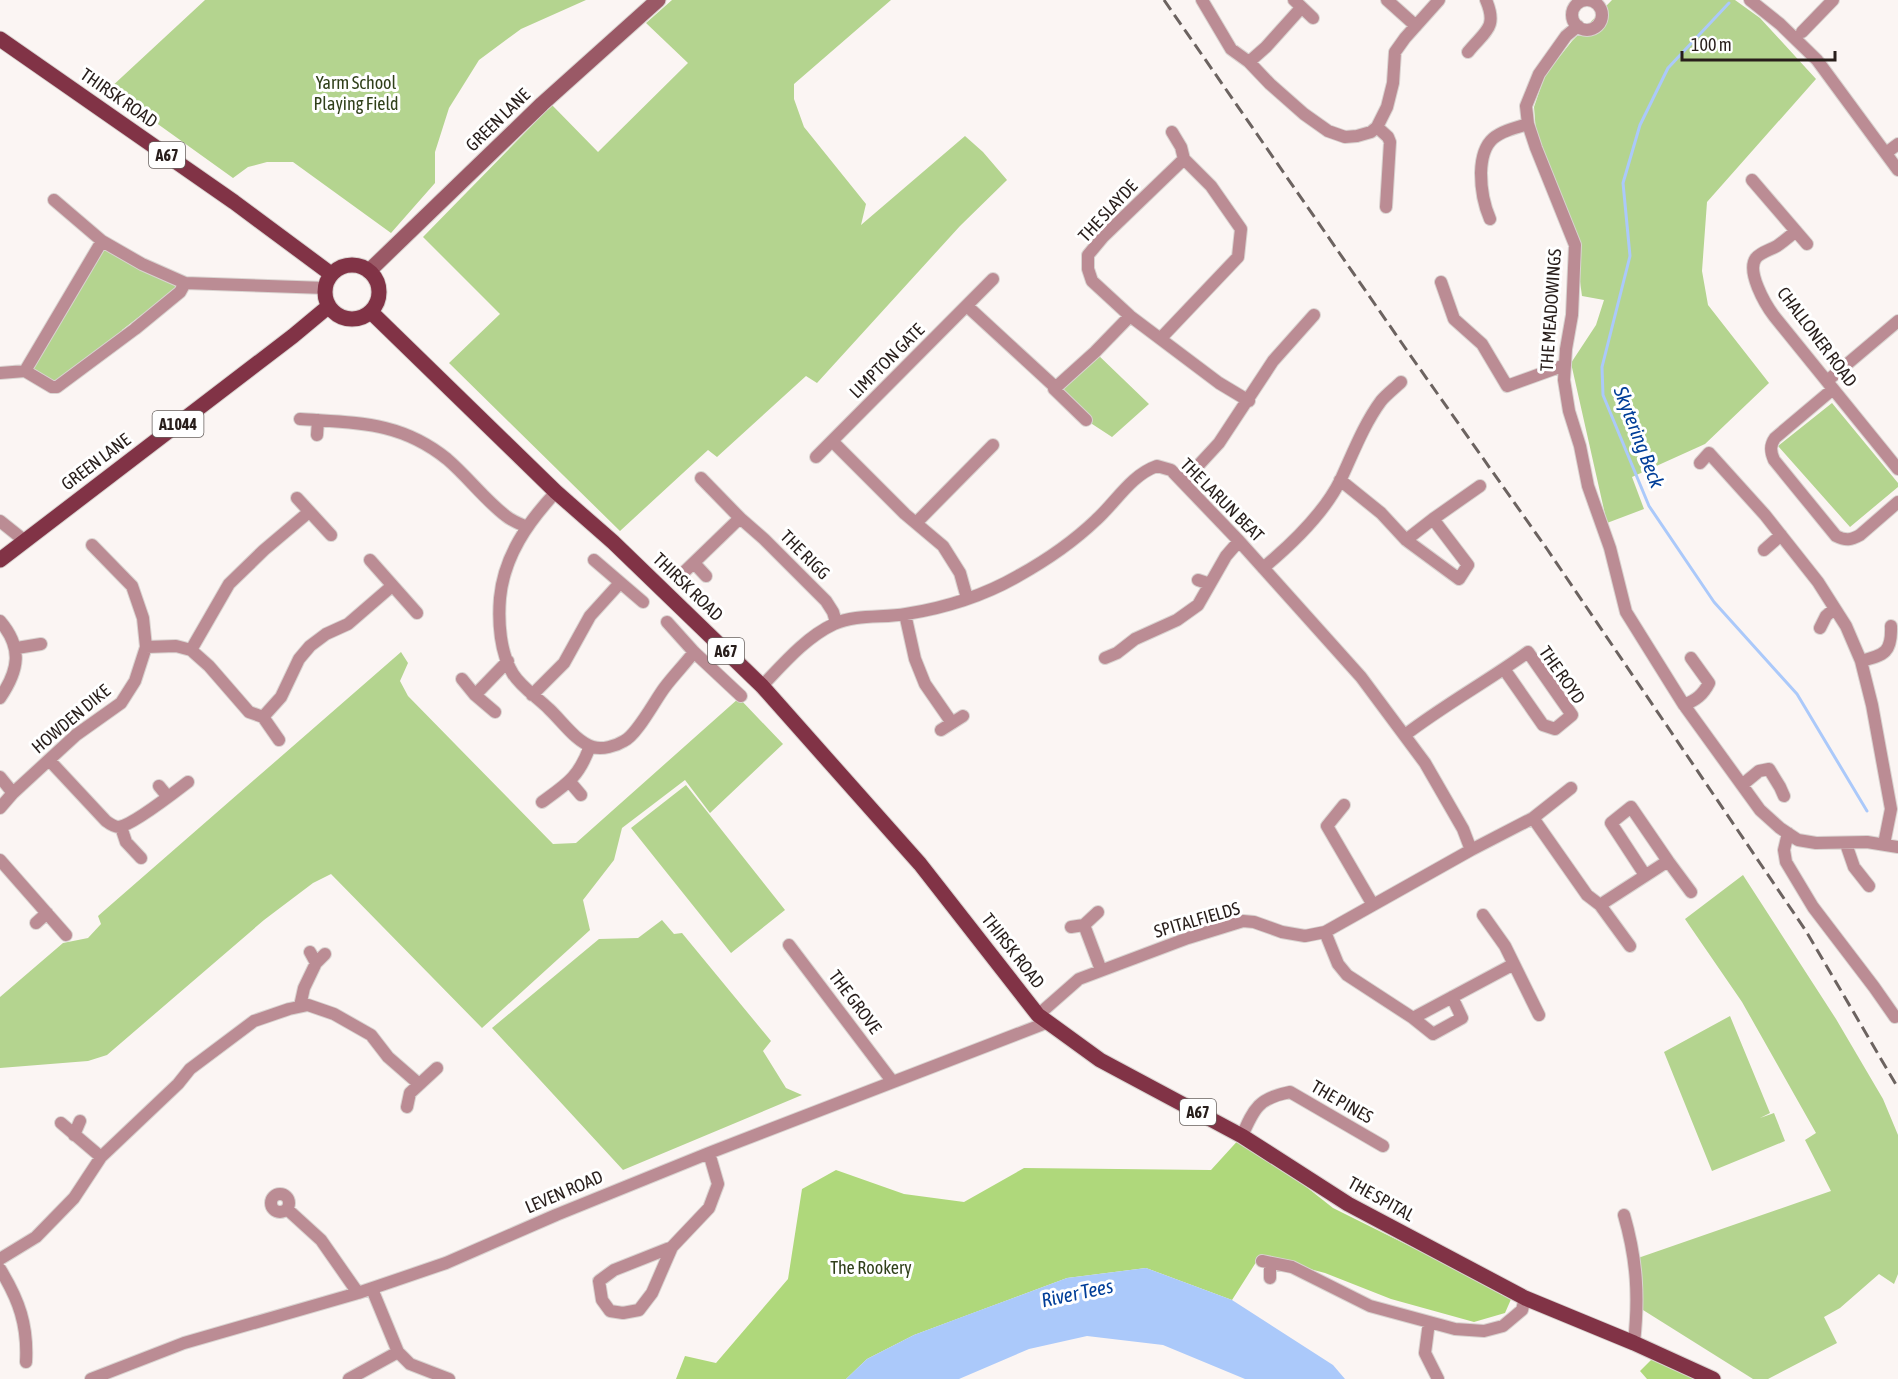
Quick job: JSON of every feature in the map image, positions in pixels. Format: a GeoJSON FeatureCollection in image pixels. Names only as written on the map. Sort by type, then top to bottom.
{"type":"FeatureCollection","features":[{"type":"Feature","properties":{"kind":"main road","name":"GREEN LANE"},"geometry":{"type":"LineString","coordinates":[[369,271],[542,104],[658,0]]}},
{"type":"Feature","properties":{"kind":"main road","name":"THIRSK ROAD"},"geometry":{"type":"LineString","coordinates":[[0,39],[234,202],[323,284]]}},
{"type":"Feature","properties":{"kind":"main road"},"geometry":{"type":"LineString","coordinates":[[349,265],[360,266],[374,276],[379,288],[379,297],[371,312],[353,319],[343,318],[329,306],[323,284],[339,268],[349,265]]}},
{"type":"Feature","properties":{"kind":"main road","name":"GREEN LANE"},"geometry":{"type":"LineString","coordinates":[[0,560],[329,306]]}},
{"type":"Feature","properties":{"kind":"main road","name":"THIRSK ROAD"},"geometry":{"type":"LineString","coordinates":[[371,312],[556,492],[613,542],[762,686],[920,864],[1042,1019]]}},
{"type":"Feature","properties":{"kind":"main road","name":"THE SPITAL"},"geometry":{"type":"LineString","coordinates":[[1042,1019],[1100,1060],[1242,1136],[1348,1204],[1525,1298],[1634,1343],[1713,1379]]}},
{"type":"Feature","properties":{"kind":"street"},"geometry":{"type":"LineString","coordinates":[[1202,0],[1231,49],[1249,62],[1287,99],[1328,131],[1344,137],[1371,132],[1377,127],[1387,107],[1393,84],[1395,52],[1439,0]]}},
{"type":"Feature","properties":{"kind":"street"},"geometry":{"type":"LineString","coordinates":[[1387,0],[1416,26]]}},
{"type":"Feature","properties":{"kind":"street"},"geometry":{"type":"LineString","coordinates":[[1468,52],[1492,23],[1493,17],[1486,0]]}},
{"type":"Feature","properties":{"kind":"street"},"geometry":{"type":"LineString","coordinates":[[1590,0],[1601,3],[1602,17],[1599,24],[1589,29],[1578,26],[1572,15],[1577,2],[1590,0]]}},
{"type":"Feature","properties":{"kind":"street"},"geometry":{"type":"LineString","coordinates":[[1750,0],[1780,24],[1817,60],[1898,170]]}},
{"type":"Feature","properties":{"kind":"street"},"geometry":{"type":"LineString","coordinates":[[1802,32],[1833,0]]}},
{"type":"Feature","properties":{"kind":"street"},"geometry":{"type":"LineString","coordinates":[[1249,62],[1266,47],[1297,4],[1312,18]]}},
{"type":"Feature","properties":{"kind":"street","name":"THE MEADOWINGS"},"geometry":{"type":"LineString","coordinates":[[1578,26],[1566,36],[1539,74],[1526,106],[1528,124],[1575,245],[1572,315],[1566,349],[1564,380],[1569,411],[1580,446],[1588,486],[1610,548],[1626,612],[1684,705],[1760,810],[1798,840],[1846,844],[1867,842],[1898,847]]}},
{"type":"Feature","properties":{"kind":"street"},"geometry":{"type":"LineString","coordinates":[[1490,219],[1480,187],[1482,153],[1488,143],[1506,130],[1528,124]]}},
{"type":"Feature","properties":{"kind":"street"},"geometry":{"type":"LineString","coordinates":[[1372,195],[1386,202],[1390,142],[1377,127]]}},
{"type":"Feature","properties":{"kind":"street"},"geometry":{"type":"LineString","coordinates":[[1161,338],[1238,257],[1241,242],[1241,229],[1211,186],[1184,159],[1181,147],[1172,132]]}},
{"type":"Feature","properties":{"kind":"street"},"geometry":{"type":"LineString","coordinates":[[1886,153],[1898,144]]}},
{"type":"Feature","properties":{"kind":"street","name":"THE SLAYDE"},"geometry":{"type":"LineString","coordinates":[[1184,159],[1103,237],[1088,255],[1088,269],[1092,281],[1130,316],[1219,383],[1249,401]]}},
{"type":"Feature","properties":{"kind":"street"},"geometry":{"type":"LineString","coordinates":[[1481,178],[1492,171]]}},
{"type":"Feature","properties":{"kind":"street"},"geometry":{"type":"LineString","coordinates":[[1760,182],[1807,244]]}},
{"type":"Feature","properties":{"kind":"street"},"geometry":{"type":"LineString","coordinates":[[54,200],[102,241],[141,264],[185,283],[323,284]]}},
{"type":"Feature","properties":{"kind":"street","name":"CHALLONER ROAD"},"geometry":{"type":"LineString","coordinates":[[1796,231],[1777,246],[1758,256],[1753,263],[1753,272],[1759,290],[1770,311],[1898,469]]}},
{"type":"Feature","properties":{"kind":"street"},"geometry":{"type":"LineString","coordinates":[[25,371],[102,241]]}},
{"type":"Feature","properties":{"kind":"street","name":"LIMPTON GATE"},"geometry":{"type":"LineString","coordinates":[[816,457],[993,279]]}},
{"type":"Feature","properties":{"kind":"street"},"geometry":{"type":"LineString","coordinates":[[1441,282],[1454,319],[1482,344],[1507,386],[1565,365]]}},
{"type":"Feature","properties":{"kind":"street"},"geometry":{"type":"LineString","coordinates":[[0,373],[25,371],[52,387],[62,384],[180,292],[185,283]]}},
{"type":"Feature","properties":{"kind":"street"},"geometry":{"type":"LineString","coordinates":[[967,306],[1054,386],[1054,389],[1086,420]]}},
{"type":"Feature","properties":{"kind":"street"},"geometry":{"type":"LineString","coordinates":[[1183,482],[1220,443],[1273,361],[1314,315]]}},
{"type":"Feature","properties":{"kind":"street"},"geometry":{"type":"LineString","coordinates":[[1054,389],[1130,316]]}},
{"type":"Feature","properties":{"kind":"street"},"geometry":{"type":"LineString","coordinates":[[1898,321],[1771,443],[1774,460],[1836,536],[1845,540],[1853,539],[1898,502]]}},
{"type":"Feature","properties":{"kind":"street"},"geometry":{"type":"LineString","coordinates":[[1263,568],[1286,549],[1316,515],[1340,480],[1350,455],[1381,402],[1395,396],[1401,382]]}},
{"type":"Feature","properties":{"kind":"street"},"geometry":{"type":"LineString","coordinates":[[300,419],[378,425],[423,442],[453,465],[507,517],[527,527]]}},
{"type":"Feature","properties":{"kind":"street"},"geometry":{"type":"LineString","coordinates":[[317,435],[318,420]]}},
{"type":"Feature","properties":{"kind":"street"},"geometry":{"type":"LineString","coordinates":[[832,441],[905,514],[943,546],[960,573],[967,598]]}},
{"type":"Feature","properties":{"kind":"street"},"geometry":{"type":"LineString","coordinates":[[916,523],[993,445]]}},
{"type":"Feature","properties":{"kind":"street"},"geometry":{"type":"LineString","coordinates":[[1700,463],[1709,453],[1781,535],[1818,582],[1845,626],[1861,661],[1872,705],[1891,808],[1884,844]]}},
{"type":"Feature","properties":{"kind":"street","name":"THE LARUN BEAT"},"geometry":{"type":"LineString","coordinates":[[762,686],[819,632],[836,622],[939,608],[1017,577],[1057,551],[1095,521],[1137,477],[1156,466],[1172,470],[1361,677],[1425,763],[1463,829],[1471,850]]}},
{"type":"Feature","properties":{"kind":"street","name":"THE RIGG"},"geometry":{"type":"LineString","coordinates":[[701,478],[764,539],[806,584],[826,601],[836,622]]}},
{"type":"Feature","properties":{"kind":"street"},"geometry":{"type":"LineString","coordinates":[[1340,480],[1381,513],[1406,540],[1459,579],[1468,565],[1433,519]]}},
{"type":"Feature","properties":{"kind":"street"},"geometry":{"type":"LineString","coordinates":[[1406,540],[1480,486]]}},
{"type":"Feature","properties":{"kind":"street"},"geometry":{"type":"LineString","coordinates":[[556,492],[527,527],[507,565],[500,598],[500,626],[502,644],[513,674],[568,731],[590,746],[597,748],[626,741],[664,688],[694,652]]}},
{"type":"Feature","properties":{"kind":"street"},"geometry":{"type":"LineString","coordinates":[[297,498],[332,536]]}},
{"type":"Feature","properties":{"kind":"street"},"geometry":{"type":"LineString","coordinates":[[191,650],[229,584],[264,550],[309,512]]}},
{"type":"Feature","properties":{"kind":"street"},"geometry":{"type":"LineString","coordinates":[[681,575],[740,518]]}},
{"type":"Feature","properties":{"kind":"street"},"geometry":{"type":"LineString","coordinates":[[0,521],[25,541]]}},
{"type":"Feature","properties":{"kind":"street"},"geometry":{"type":"LineString","coordinates":[[1764,550],[1781,535]]}},
{"type":"Feature","properties":{"kind":"street"},"geometry":{"type":"LineString","coordinates":[[1111,651],[1177,620],[1198,605],[1204,582],[1239,541]]}},
{"type":"Feature","properties":{"kind":"street","name":"HOWDEN DIKE"},"geometry":{"type":"LineString","coordinates":[[0,808],[13,793],[76,735],[121,703],[135,681],[146,646],[143,618],[132,586],[100,548]]}},
{"type":"Feature","properties":{"kind":"street"},"geometry":{"type":"LineString","coordinates":[[370,560],[417,613]]}},
{"type":"Feature","properties":{"kind":"street"},"geometry":{"type":"LineString","coordinates":[[594,561],[643,602]]}},
{"type":"Feature","properties":{"kind":"street"},"geometry":{"type":"LineString","coordinates":[[694,563],[706,576]]}},
{"type":"Feature","properties":{"kind":"street"},"geometry":{"type":"LineString","coordinates":[[532,695],[564,663],[591,616],[619,584]]}},
{"type":"Feature","properties":{"kind":"street"},"geometry":{"type":"LineString","coordinates":[[263,717],[281,697],[299,659],[310,646],[326,634],[348,624],[392,586]]}},
{"type":"Feature","properties":{"kind":"street"},"geometry":{"type":"LineString","coordinates":[[1820,628],[1826,616],[1834,609]]}},
{"type":"Feature","properties":{"kind":"street"},"geometry":{"type":"LineString","coordinates":[[905,614],[915,659],[946,726],[963,716]]}},
{"type":"Feature","properties":{"kind":"street"},"geometry":{"type":"LineString","coordinates":[[0,621],[8,630],[16,648],[13,673],[0,699]]}},
{"type":"Feature","properties":{"kind":"street"},"geometry":{"type":"LineString","coordinates":[[667,622],[694,652],[741,696]]}},
{"type":"Feature","properties":{"kind":"street"},"geometry":{"type":"LineString","coordinates":[[1861,661],[1886,651],[1892,642],[1890,626]]}},
{"type":"Feature","properties":{"kind":"street"},"geometry":{"type":"LineString","coordinates":[[16,648],[41,644]]}},
{"type":"Feature","properties":{"kind":"street"},"geometry":{"type":"LineString","coordinates":[[146,646],[176,646],[191,650],[209,666],[249,712],[263,717],[279,740]]}},
{"type":"Feature","properties":{"kind":"street","name":"THE ROYD"},"geometry":{"type":"LineString","coordinates":[[1405,735],[1428,717],[1527,652],[1572,715],[1555,729],[1543,725],[1504,669]]}},
{"type":"Feature","properties":{"kind":"street"},"geometry":{"type":"LineString","coordinates":[[1684,705],[1704,693],[1709,683],[1691,658]]}},
{"type":"Feature","properties":{"kind":"street"},"geometry":{"type":"LineString","coordinates":[[475,695],[508,661]]}},
{"type":"Feature","properties":{"kind":"street"},"geometry":{"type":"LineString","coordinates":[[462,679],[475,695],[495,712]]}},
{"type":"Feature","properties":{"kind":"street"},"geometry":{"type":"LineString","coordinates":[[542,802],[570,782],[584,763],[590,746]]}},
{"type":"Feature","properties":{"kind":"street"},"geometry":{"type":"LineString","coordinates":[[49,760],[106,821],[114,826],[121,827],[188,782]]}},
{"type":"Feature","properties":{"kind":"street"},"geometry":{"type":"LineString","coordinates":[[1742,785],[1759,771],[1769,769],[1784,796]]}},
{"type":"Feature","properties":{"kind":"street"},"geometry":{"type":"LineString","coordinates":[[0,777],[13,793]]}},
{"type":"Feature","properties":{"kind":"street"},"geometry":{"type":"LineString","coordinates":[[570,782],[580,795]]}},
{"type":"Feature","properties":{"kind":"street"},"geometry":{"type":"LineString","coordinates":[[159,786],[168,797]]}},
{"type":"Feature","properties":{"kind":"street","name":"SPITALFIELDS"},"geometry":{"type":"LineString","coordinates":[[1042,1019],[1079,979],[1188,938],[1243,921],[1305,936],[1325,932],[1533,818],[1571,788]]}},
{"type":"Feature","properties":{"kind":"street"},"geometry":{"type":"LineString","coordinates":[[1344,805],[1327,826],[1373,905]]}},
{"type":"Feature","properties":{"kind":"street"},"geometry":{"type":"LineString","coordinates":[[1645,875],[1611,824],[1631,807],[1691,892]]}},
{"type":"Feature","properties":{"kind":"street"},"geometry":{"type":"LineString","coordinates":[[1533,818],[1587,895],[1600,905],[1630,946]]}},
{"type":"Feature","properties":{"kind":"street"},"geometry":{"type":"LineString","coordinates":[[121,827],[126,842],[141,858]]}},
{"type":"Feature","properties":{"kind":"street"},"geometry":{"type":"LineString","coordinates":[[1788,833],[1784,850],[1786,862],[1813,907],[1895,1017]]}},
{"type":"Feature","properties":{"kind":"street"},"geometry":{"type":"LineString","coordinates":[[1846,844],[1854,867],[1869,886]]}},
{"type":"Feature","properties":{"kind":"street"},"geometry":{"type":"LineString","coordinates":[[0,860],[66,935]]}},
{"type":"Feature","properties":{"kind":"street"},"geometry":{"type":"LineString","coordinates":[[1600,905],[1668,861]]}},
{"type":"Feature","properties":{"kind":"street"},"geometry":{"type":"LineString","coordinates":[[1098,912],[1077,926],[1101,970]]}},
{"type":"Feature","properties":{"kind":"street"},"geometry":{"type":"LineString","coordinates":[[36,923],[47,913]]}},
{"type":"Feature","properties":{"kind":"street"},"geometry":{"type":"LineString","coordinates":[[1484,915],[1505,945],[1539,1015]]}},
{"type":"Feature","properties":{"kind":"street"},"geometry":{"type":"LineString","coordinates":[[1325,932],[1338,964],[1347,975],[1413,1018],[1433,1034],[1462,1018],[1452,997]]}},
{"type":"Feature","properties":{"kind":"street","name":"THE GROVE"},"geometry":{"type":"LineString","coordinates":[[789,945],[892,1081]]}},
{"type":"Feature","properties":{"kind":"street"},"geometry":{"type":"LineString","coordinates":[[300,1006],[313,958],[326,954]]}},
{"type":"Feature","properties":{"kind":"street"},"geometry":{"type":"LineString","coordinates":[[1413,1018],[1514,964]]}},
{"type":"Feature","properties":{"kind":"street"},"geometry":{"type":"LineString","coordinates":[[0,1259],[36,1237],[74,1198],[101,1157],[178,1084],[190,1069],[216,1047],[254,1021],[308,1005],[334,1014],[371,1035],[388,1058],[419,1084]]}},
{"type":"Feature","properties":{"kind":"street","name":"LEVEN ROAD"},"geometry":{"type":"LineString","coordinates":[[91,1379],[184,1343],[372,1289],[446,1263],[566,1210],[1042,1019]]}},
{"type":"Feature","properties":{"kind":"street"},"geometry":{"type":"LineString","coordinates":[[407,1107],[410,1093],[437,1068]]}},
{"type":"Feature","properties":{"kind":"street","name":"THE PINES"},"geometry":{"type":"LineString","coordinates":[[1242,1136],[1252,1112],[1264,1100],[1290,1092],[1376,1147]]}},
{"type":"Feature","properties":{"kind":"street"},"geometry":{"type":"LineString","coordinates":[[74,1135],[80,1121]]}},
{"type":"Feature","properties":{"kind":"street"},"geometry":{"type":"LineString","coordinates":[[61,1124],[101,1157]]}},
{"type":"Feature","properties":{"kind":"street"},"geometry":{"type":"LineString","coordinates":[[672,1247],[614,1270],[599,1281],[603,1300],[610,1311],[623,1314],[639,1311],[652,1293],[672,1247],[709,1208],[718,1184],[709,1153]]}},
{"type":"Feature","properties":{"kind":"street"},"geometry":{"type":"LineString","coordinates":[[287,1209],[321,1240],[358,1293]]}},
{"type":"Feature","properties":{"kind":"street"},"geometry":{"type":"LineString","coordinates":[[1624,1215],[1632,1243],[1637,1275],[1638,1307],[1634,1343]]}},
{"type":"Feature","properties":{"kind":"street"},"geometry":{"type":"LineString","coordinates":[[1269,1278],[1266,1262],[1292,1267],[1370,1306],[1455,1329],[1484,1331],[1503,1326],[1522,1310],[1525,1298]]}},
{"type":"Feature","properties":{"kind":"street"},"geometry":{"type":"LineString","coordinates":[[0,1269],[14,1292],[23,1315],[27,1357],[14,1351]]}},
{"type":"Feature","properties":{"kind":"street"},"geometry":{"type":"LineString","coordinates":[[372,1289],[398,1352],[410,1364],[449,1379]]}},
{"type":"Feature","properties":{"kind":"street"},"geometry":{"type":"LineString","coordinates":[[1429,1322],[1425,1353],[1438,1379]]}},
{"type":"Feature","properties":{"kind":"street"},"geometry":{"type":"LineString","coordinates":[[349,1379],[398,1352]]}},
{"type":"Feature","properties":{"kind":"green space","name":"Yarm School Playing Field"},"geometry":{"type":"Polygon","coordinates":[[[205,0],[586,0],[521,29],[479,60],[449,108],[435,152],[435,183],[391,233],[293,162],[267,162],[248,167],[233,178],[109,89],[205,0]]]}},
{"type":"Feature","properties":{"kind":"green space"},"geometry":{"type":"Polygon","coordinates":[[[672,0],[891,0],[794,84],[794,99],[804,127],[866,204],[861,225],[965,136],[983,152],[1007,180],[960,226],[817,383],[806,376],[717,457],[708,450],[620,531],[449,363],[500,314],[423,237],[552,105],[598,152],[688,63],[646,23],[672,0]]]}},
{"type":"Feature","properties":{"kind":"green space"},"geometry":{"type":"Polygon","coordinates":[[[1612,0],[1735,0],[1760,18],[1816,79],[1707,202],[1702,271],[1708,305],[1769,383],[1705,444],[1632,477],[1644,509],[1607,523],[1571,363],[1596,325],[1604,300],[1582,296],[1576,252],[1536,132],[1534,107],[1545,75],[1572,41],[1612,0]]]}},
{"type":"Feature","properties":{"kind":"green space"},"geometry":{"type":"Polygon","coordinates":[[[105,249],[175,284],[176,290],[149,313],[144,313],[122,330],[122,334],[75,370],[53,382],[34,370],[34,367],[102,250],[105,249]]]}},
{"type":"Feature","properties":{"kind":"green space"},"geometry":{"type":"Polygon","coordinates":[[[1095,352],[1149,404],[1112,437],[1086,420],[1054,389],[1095,352]]]}},
{"type":"Feature","properties":{"kind":"green space"},"geometry":{"type":"Polygon","coordinates":[[[1832,403],[1898,483],[1898,487],[1850,527],[1778,446],[1832,403]]]}},
{"type":"Feature","properties":{"kind":"green space"},"geometry":{"type":"Polygon","coordinates":[[[401,652],[408,663],[400,681],[408,696],[553,844],[576,843],[739,698],[783,744],[710,813],[685,780],[622,828],[614,860],[583,900],[590,930],[482,1028],[331,874],[313,883],[264,920],[107,1055],[88,1061],[0,1068],[0,997],[63,943],[88,938],[101,924],[98,916],[401,652]]]}},
{"type":"Feature","properties":{"kind":"green space"},"geometry":{"type":"Polygon","coordinates":[[[686,785],[785,910],[731,953],[631,828],[686,785]]]}},
{"type":"Feature","properties":{"kind":"green space"},"geometry":{"type":"Polygon","coordinates":[[[1743,875],[1836,1019],[1883,1099],[1898,1135],[1898,1274],[1894,1284],[1879,1274],[1840,1308],[1824,1317],[1837,1343],[1768,1379],[1753,1379],[1643,1310],[1638,1258],[1831,1191],[1805,1140],[1816,1133],[1742,1002],[1685,919],[1743,875]]]}},
{"type":"Feature","properties":{"kind":"green space"},"geometry":{"type":"Polygon","coordinates":[[[662,920],[674,934],[682,933],[771,1041],[763,1051],[786,1088],[802,1095],[623,1170],[492,1028],[599,939],[638,938],[662,920]]]}},
{"type":"Feature","properties":{"kind":"green space"},"geometry":{"type":"Polygon","coordinates":[[[1730,1016],[1770,1113],[1760,1118],[1774,1113],[1785,1141],[1712,1171],[1664,1052],[1730,1016]]]}},
{"type":"Feature","properties":{"kind":"green space","name":"The Rookery"},"geometry":{"type":"Polygon","coordinates":[[[1242,1136],[1333,1208],[1512,1297],[1505,1313],[1474,1322],[1391,1299],[1325,1273],[1260,1256],[1232,1300],[1146,1268],[1067,1278],[914,1335],[867,1359],[846,1379],[676,1379],[685,1356],[716,1363],[788,1279],[802,1189],[836,1170],[904,1194],[964,1202],[1024,1168],[1211,1170],[1242,1136]]]}},
{"type":"Feature","properties":{"kind":"green space"},"geometry":{"type":"Polygon","coordinates":[[[1653,1358],[1694,1379],[1647,1379],[1640,1371],[1653,1358]]]}},
{"type":"Feature","properties":{"kind":"water","name":"River Tees"},"geometry":{"type":"Polygon","coordinates":[[[1146,1268],[1232,1300],[1333,1365],[1345,1379],[1245,1379],[1163,1345],[1087,1336],[1029,1349],[959,1379],[846,1379],[867,1359],[914,1335],[1067,1278],[1146,1268]]]}},
{"type":"Feature","properties":{"kind":"waterway","name":"Skytering Beck"},"geometry":{"type":"LineString","coordinates":[[1729,3],[1668,68],[1640,125],[1623,183],[1630,256],[1602,367],[1603,395],[1649,506],[1714,602],[1797,694],[1867,811]]}},
{"type":"Feature","properties":{"kind":"railway"},"geometry":{"type":"LineString","coordinates":[[1164,0],[1547,549],[1806,931],[1898,1088]]}}]}
